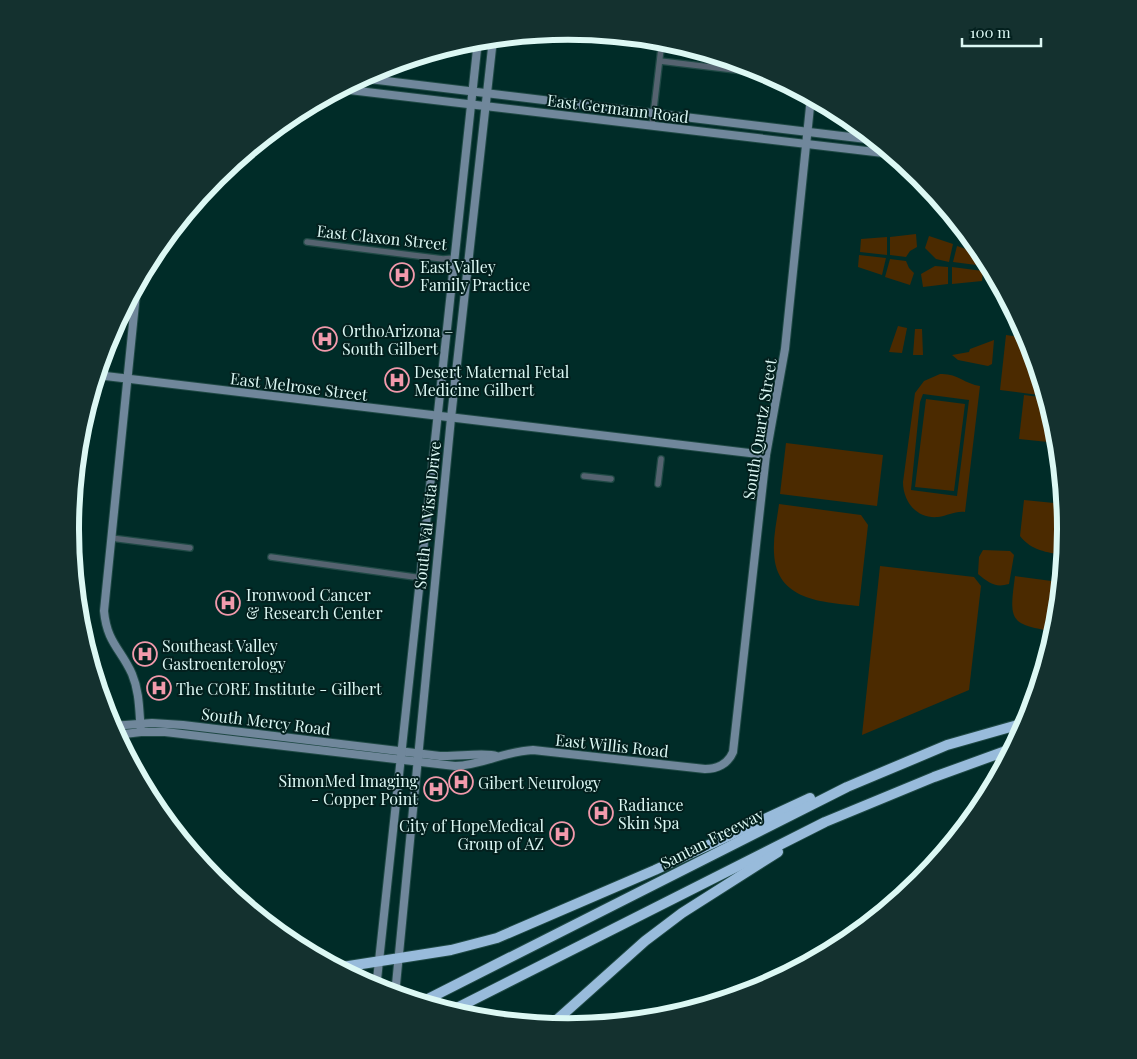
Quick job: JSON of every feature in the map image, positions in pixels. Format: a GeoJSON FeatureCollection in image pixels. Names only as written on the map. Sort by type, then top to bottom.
{"type":"FeatureCollection","features":[{"type":"Feature","properties":{"kind":"highway","name":"Santan Freeway"},"geometry":{"type":"LineString","coordinates":[[429,998],[847,787],[947,745],[1017,725]]}},
{"type":"Feature","properties":{"kind":"highway"},"geometry":{"type":"LineString","coordinates":[[460,1007],[824,822],[934,777],[1005,751]]}},
{"type":"Feature","properties":{"kind":"highway"},"geometry":{"type":"LineString","coordinates":[[347,966],[460,948],[497,938],[654,870],[820,794],[847,787]]}},
{"type":"Feature","properties":{"kind":"highway"},"geometry":{"type":"LineString","coordinates":[[558,1019],[638,948],[682,913],[770,856],[806,837],[824,822]]}},
{"type":"Feature","properties":{"kind":"main road","name":"South Val Vista Drive"},"geometry":{"type":"LineString","coordinates":[[395,987],[451,418],[491,46]]}},
{"type":"Feature","properties":{"kind":"main road","name":"South Val Vista Drive"},"geometry":{"type":"LineString","coordinates":[[377,980],[422,578],[477,48]]}},
{"type":"Feature","properties":{"kind":"main road","name":"East Germann Road"},"geometry":{"type":"LineString","coordinates":[[375,80],[863,139]]}},
{"type":"Feature","properties":{"kind":"main road","name":"East Germann Road"},"geometry":{"type":"LineString","coordinates":[[351,90],[881,153]]}},
{"type":"Feature","properties":{"kind":"main road","name":"South Quartz Street"},"geometry":{"type":"LineString","coordinates":[[725,763],[732,752],[766,455],[782,373],[810,104]]}},
{"type":"Feature","properties":{"kind":"main road"},"geometry":{"type":"LineString","coordinates":[[455,258],[468,260]]}},
{"type":"Feature","properties":{"kind":"main road"},"geometry":{"type":"LineString","coordinates":[[135,302],[104,606],[106,626],[113,646],[131,672],[136,684],[140,728]]}},
{"type":"Feature","properties":{"kind":"main road","name":"East Melrose Street"},"geometry":{"type":"LineString","coordinates":[[104,376],[766,455]]}},
{"type":"Feature","properties":{"kind":"main road"},"geometry":{"type":"LineString","coordinates":[[422,578],[435,579]]}},
{"type":"Feature","properties":{"kind":"main road","name":"South Mercy Road"},"geometry":{"type":"LineString","coordinates":[[123,733],[140,728],[183,725],[417,753]]}},
{"type":"Feature","properties":{"kind":"main road","name":"South Mercy Road"},"geometry":{"type":"LineString","coordinates":[[120,727],[416,762]]}},
{"type":"Feature","properties":{"kind":"main road","name":"East Willis Road"},"geometry":{"type":"LineString","coordinates":[[417,753],[456,757],[489,753],[496,756],[532,750],[705,769],[714,768],[725,763]]}},
{"type":"Feature","properties":{"kind":"main road","name":"East Willis Road"},"geometry":{"type":"LineString","coordinates":[[416,762],[466,766],[492,760],[496,756]]}},
{"type":"Feature","properties":{"kind":"street"},"geometry":{"type":"LineString","coordinates":[[652,125],[661,49]]}},
{"type":"Feature","properties":{"kind":"street"},"geometry":{"type":"LineString","coordinates":[[660,61],[738,70]]}},
{"type":"Feature","properties":{"kind":"street","name":"East Claxon Street"},"geometry":{"type":"LineString","coordinates":[[307,242],[443,259],[455,258]]}},
{"type":"Feature","properties":{"kind":"street"},"geometry":{"type":"LineString","coordinates":[[658,484],[661,459]]}},
{"type":"Feature","properties":{"kind":"street"},"geometry":{"type":"LineString","coordinates":[[584,476],[611,479]]}},
{"type":"Feature","properties":{"kind":"street"},"geometry":{"type":"LineString","coordinates":[[111,538],[190,548]]}},
{"type":"Feature","properties":{"kind":"street"},"geometry":{"type":"LineString","coordinates":[[271,557],[422,578]]}},
{"type":"Feature","properties":{"kind":"shaded area"},"geometry":{"type":"Polygon","coordinates":[[[916,234],[917,247],[910,251],[906,257],[890,255],[890,237],[916,234]]]}},
{"type":"Feature","properties":{"kind":"shaded area"},"geometry":{"type":"Polygon","coordinates":[[[929,236],[953,244],[949,262],[936,259],[925,248],[929,236]]]}},
{"type":"Feature","properties":{"kind":"shaded area"},"geometry":{"type":"Polygon","coordinates":[[[887,237],[887,255],[860,252],[861,239],[887,237]]]}},
{"type":"Feature","properties":{"kind":"shaded area"},"geometry":{"type":"Polygon","coordinates":[[[957,246],[971,251],[980,266],[953,262],[957,246]]]}},
{"type":"Feature","properties":{"kind":"shaded area"},"geometry":{"type":"Polygon","coordinates":[[[859,255],[886,258],[882,275],[858,267],[859,255]]]}},
{"type":"Feature","properties":{"kind":"shaded area"},"geometry":{"type":"Polygon","coordinates":[[[890,259],[906,261],[914,273],[910,285],[885,277],[890,259]]]}},
{"type":"Feature","properties":{"kind":"shaded area"},"geometry":{"type":"Polygon","coordinates":[[[935,266],[948,267],[948,284],[923,287],[921,274],[935,266]]]}},
{"type":"Feature","properties":{"kind":"shaded area"},"geometry":{"type":"Polygon","coordinates":[[[952,267],[983,271],[982,281],[952,284],[952,267]]]}},
{"type":"Feature","properties":{"kind":"shaded area"},"geometry":{"type":"Polygon","coordinates":[[[898,326],[907,328],[902,353],[889,352],[898,326]]]}},
{"type":"Feature","properties":{"kind":"shaded area"},"geometry":{"type":"Polygon","coordinates":[[[915,329],[922,329],[923,355],[913,355],[915,329]]]}},
{"type":"Feature","properties":{"kind":"shaded area"},"geometry":{"type":"Polygon","coordinates":[[[1006,335],[1019,337],[1039,395],[1000,390],[1006,335]]]}},
{"type":"Feature","properties":{"kind":"shaded area"},"geometry":{"type":"Polygon","coordinates":[[[994,340],[992,364],[988,366],[958,360],[952,355],[969,352],[970,349],[994,340]]]}},
{"type":"Feature","properties":{"kind":"shaded area"},"geometry":{"type":"Polygon","coordinates":[[[940,374],[946,374],[980,386],[965,512],[930,517],[913,508],[906,496],[903,482],[915,393],[924,381],[940,374]],[[923,394],[920,402],[911,490],[957,496],[969,400],[923,394]]]}},
{"type":"Feature","properties":{"kind":"shaded area"},"geometry":{"type":"Polygon","coordinates":[[[1024,395],[1039,397],[1049,434],[1048,442],[1019,439],[1024,395]]]}},
{"type":"Feature","properties":{"kind":"shaded area"},"geometry":{"type":"Polygon","coordinates":[[[926,399],[965,404],[954,491],[915,487],[926,399]]]}},
{"type":"Feature","properties":{"kind":"shaded area"},"geometry":{"type":"Polygon","coordinates":[[[786,443],[883,455],[877,506],[780,494],[786,443]]]}},
{"type":"Feature","properties":{"kind":"shaded area"},"geometry":{"type":"Polygon","coordinates":[[[1024,500],[1057,503],[1057,554],[1034,548],[1020,536],[1024,500]]]}},
{"type":"Feature","properties":{"kind":"shaded area"},"geometry":{"type":"Polygon","coordinates":[[[779,504],[861,515],[868,525],[859,606],[831,603],[804,596],[792,590],[783,581],[777,569],[774,553],[779,504]]]}},
{"type":"Feature","properties":{"kind":"shaded area"},"geometry":{"type":"Polygon","coordinates":[[[983,550],[1010,551],[1014,555],[1009,584],[992,584],[978,574],[979,557],[983,550]]]}},
{"type":"Feature","properties":{"kind":"shaded area"},"geometry":{"type":"Polygon","coordinates":[[[880,566],[974,577],[981,586],[969,690],[862,735],[880,566]]]}},
{"type":"Feature","properties":{"kind":"shaded area"},"geometry":{"type":"Polygon","coordinates":[[[1015,576],[1055,581],[1048,630],[1021,623],[1013,612],[1015,576]]]}},
{"type":"Feature","properties":{"kind":"place","name":"East Valley Family Practice"},"geometry":{"type":"Point","coordinates":[402,275]}},
{"type":"Feature","properties":{"kind":"place","name":"OrthoArizona – South Gilbert"},"geometry":{"type":"Point","coordinates":[325,339]}},
{"type":"Feature","properties":{"kind":"place","name":"Desert Maternal Fetal Medicine Gilbert"},"geometry":{"type":"Point","coordinates":[397,380]}},
{"type":"Feature","properties":{"kind":"place","name":"Ironwood Cancer & Research Center"},"geometry":{"type":"Point","coordinates":[228,603]}},
{"type":"Feature","properties":{"kind":"place","name":"Southeast Valley Gastroenterology"},"geometry":{"type":"Point","coordinates":[145,654]}},
{"type":"Feature","properties":{"kind":"place","name":"The CORE Institute - Gilbert"},"geometry":{"type":"Point","coordinates":[159,688]}},
{"type":"Feature","properties":{"kind":"place","name":"Gibert Neurology"},"geometry":{"type":"Point","coordinates":[461,782]}},
{"type":"Feature","properties":{"kind":"place","name":"SimonMed Imaging - Copper Point"},"geometry":{"type":"Point","coordinates":[436,789]}},
{"type":"Feature","properties":{"kind":"place","name":"Radiance Skin Spa"},"geometry":{"type":"Point","coordinates":[601,813]}},
{"type":"Feature","properties":{"kind":"place","name":"City of HopeMedical Group of AZ"},"geometry":{"type":"Point","coordinates":[562,834]}}]}
